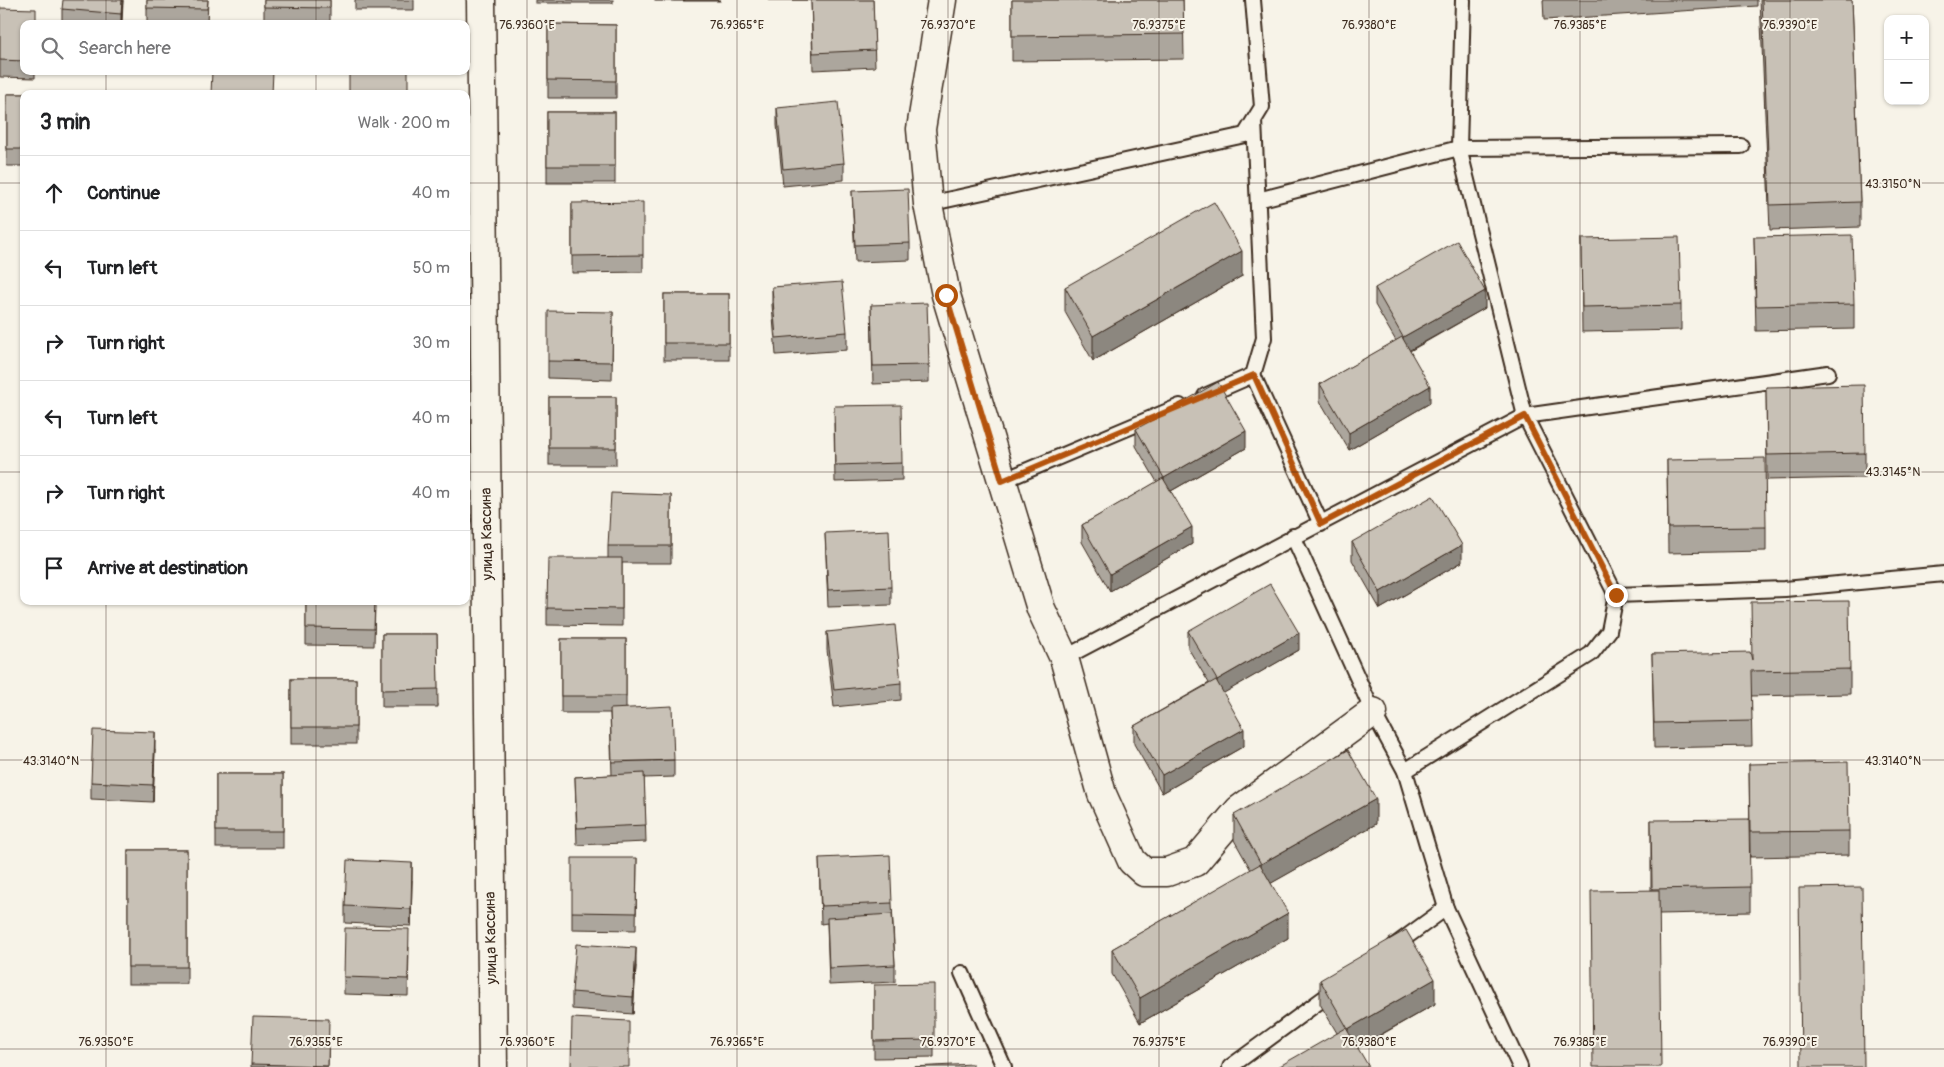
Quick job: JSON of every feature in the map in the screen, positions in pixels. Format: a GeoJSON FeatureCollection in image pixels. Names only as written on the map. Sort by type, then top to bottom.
{"type":"FeatureCollection","features":[{"type":"Feature","properties":{"kind":"street","name":"улица Кассина"},"geometry":{"type":"LineString","coordinates":[[481,0],[475,186],[476,504],[493,1067]]}},
{"type":"Feature","properties":{"kind":"street"},"geometry":{"type":"LineString","coordinates":[[942,0],[921,129],[928,204],[946,295],[1041,609],[1064,658],[1102,794],[1132,861],[1144,872],[1167,872],[1195,862],[1239,810],[1373,712]]}},
{"type":"Feature","properties":{"kind":"lane"},"geometry":{"type":"LineString","coordinates":[[928,204],[1245,135],[1262,107],[1253,0]]}},
{"type":"Feature","properties":{"kind":"lane"},"geometry":{"type":"LineString","coordinates":[[1406,771],[1591,654],[1608,631],[1616,595],[1525,416],[1459,148],[1463,0]]}},
{"type":"Feature","properties":{"kind":"lane"},"geometry":{"type":"LineString","coordinates":[[1254,121],[1264,338],[1254,375],[1321,524]]}},
{"type":"Feature","properties":{"kind":"lane"},"geometry":{"type":"LineString","coordinates":[[1258,200],[1459,148],[1741,146]]}},
{"type":"Feature","properties":{"kind":"lane"},"geometry":{"type":"LineString","coordinates":[[1064,658],[1293,536],[1321,524],[1525,416],[1828,373]]}},
{"type":"Feature","properties":{"kind":"lane"},"geometry":{"type":"LineString","coordinates":[[1002,481],[1254,375]]}},
{"type":"Feature","properties":{"kind":"lane"},"geometry":{"type":"LineString","coordinates":[[1293,536],[1373,712],[1406,771],[1446,908],[1520,1067]]}},
{"type":"Feature","properties":{"kind":"lane"},"geometry":{"type":"LineString","coordinates":[[1616,595],[1785,589],[1944,574]]}},
{"type":"Feature","properties":{"kind":"lane"},"geometry":{"type":"LineString","coordinates":[[1382,955],[1446,908]]}},
{"type":"Feature","properties":{"kind":"lane"},"geometry":{"type":"LineString","coordinates":[[962,973],[1004,1067]]}},
{"type":"Feature","properties":{"kind":"lane"},"geometry":{"type":"LineString","coordinates":[[1230,1067],[1342,984]]}},
{"type":"Feature","properties":{"kind":"building"},"geometry":{"type":"Polygon","coordinates":[[[63,0],[122,0],[121,14],[62,9],[63,0]]]}},
{"type":"Feature","properties":{"kind":"building"},"geometry":{"type":"Polygon","coordinates":[[[147,0],[208,0],[207,9],[147,8],[147,0]]]}},
{"type":"Feature","properties":{"kind":"building"},"geometry":{"type":"Polygon","coordinates":[[[264,0],[330,0],[330,8],[264,7],[264,0]]]}},
{"type":"Feature","properties":{"kind":"building"},"geometry":{"type":"Polygon","coordinates":[[[811,0],[873,0],[875,50],[813,53],[811,0]]]}},
{"type":"Feature","properties":{"kind":"building"},"geometry":{"type":"Polygon","coordinates":[[[1012,0],[1183,0],[1184,34],[1012,36],[1012,0]]]}},
{"type":"Feature","properties":{"kind":"building"},"geometry":{"type":"Polygon","coordinates":[[[1762,0],[1852,0],[1860,202],[1770,205],[1762,0]]]}},
{"type":"Feature","properties":{"kind":"building"},"geometry":{"type":"Polygon","coordinates":[[[0,8],[36,9],[36,20],[20,20],[20,61],[0,60],[0,8]]]}},
{"type":"Feature","properties":{"kind":"building"},"geometry":{"type":"Polygon","coordinates":[[[548,24],[616,25],[616,81],[548,80],[548,24]]]}},
{"type":"Feature","properties":{"kind":"building"},"geometry":{"type":"Polygon","coordinates":[[[212,75],[273,75],[272,90],[211,90],[212,75]]]}},
{"type":"Feature","properties":{"kind":"building"},"geometry":{"type":"Polygon","coordinates":[[[349,75],[408,75],[408,90],[349,90],[349,75]]]}},
{"type":"Feature","properties":{"kind":"building"},"geometry":{"type":"Polygon","coordinates":[[[7,94],[20,94],[20,149],[7,149],[7,94]]]}},
{"type":"Feature","properties":{"kind":"building"},"geometry":{"type":"Polygon","coordinates":[[[838,102],[844,163],[783,169],[777,108],[838,102]]]}},
{"type":"Feature","properties":{"kind":"building"},"geometry":{"type":"Polygon","coordinates":[[[547,112],[615,112],[615,166],[547,166],[547,112]]]}},
{"type":"Feature","properties":{"kind":"building"},"geometry":{"type":"Polygon","coordinates":[[[908,189],[910,243],[855,245],[852,191],[908,189]]]}},
{"type":"Feature","properties":{"kind":"building"},"geometry":{"type":"Polygon","coordinates":[[[643,202],[643,255],[572,256],[572,203],[643,202]]]}},
{"type":"Feature","properties":{"kind":"building"},"geometry":{"type":"Polygon","coordinates":[[[1214,202],[1242,251],[1093,336],[1065,287],[1214,202]]]}},
{"type":"Feature","properties":{"kind":"building"},"geometry":{"type":"Polygon","coordinates":[[[1852,235],[1854,304],[1756,306],[1754,237],[1852,235]]]}},
{"type":"Feature","properties":{"kind":"building"},"geometry":{"type":"Polygon","coordinates":[[[1679,237],[1681,305],[1582,307],[1581,239],[1679,237]]]}},
{"type":"Feature","properties":{"kind":"building"},"geometry":{"type":"Polygon","coordinates":[[[1457,241],[1485,291],[1403,337],[1375,288],[1457,241]]]}},
{"type":"Feature","properties":{"kind":"building"},"geometry":{"type":"Polygon","coordinates":[[[842,282],[847,332],[776,338],[772,287],[842,282]]]}},
{"type":"Feature","properties":{"kind":"building"},"geometry":{"type":"Polygon","coordinates":[[[664,294],[729,294],[729,343],[664,343],[664,294]]]}},
{"type":"Feature","properties":{"kind":"building"},"geometry":{"type":"Polygon","coordinates":[[[927,303],[929,365],[873,366],[871,305],[927,303]]]}},
{"type":"Feature","properties":{"kind":"building"},"geometry":{"type":"Polygon","coordinates":[[[548,311],[613,312],[612,362],[548,361],[548,311]]]}},
{"type":"Feature","properties":{"kind":"building"},"geometry":{"type":"Polygon","coordinates":[[[1402,337],[1430,386],[1349,433],[1320,384],[1402,337]]]}},
{"type":"Feature","properties":{"kind":"building"},"geometry":{"type":"Polygon","coordinates":[[[1218,382],[1246,431],[1164,478],[1136,429],[1218,382]]]}},
{"type":"Feature","properties":{"kind":"building"},"geometry":{"type":"Polygon","coordinates":[[[1864,385],[1865,453],[1767,455],[1766,387],[1864,385]]]}},
{"type":"Feature","properties":{"kind":"building"},"geometry":{"type":"Polygon","coordinates":[[[549,397],[616,397],[616,448],[549,448],[549,397]]]}},
{"type":"Feature","properties":{"kind":"building"},"geometry":{"type":"Polygon","coordinates":[[[901,405],[902,463],[835,465],[834,406],[901,405]]]}},
{"type":"Feature","properties":{"kind":"building"},"geometry":{"type":"Polygon","coordinates":[[[1765,458],[1766,527],[1668,528],[1667,460],[1765,458]]]}},
{"type":"Feature","properties":{"kind":"building"},"geometry":{"type":"Polygon","coordinates":[[[1163,478],[1192,527],[1110,574],[1082,525],[1163,478]]]}},
{"type":"Feature","properties":{"kind":"building"},"geometry":{"type":"Polygon","coordinates":[[[611,493],[671,495],[671,546],[608,546],[611,493]]]}},
{"type":"Feature","properties":{"kind":"building"},"geometry":{"type":"Polygon","coordinates":[[[1433,496],[1462,545],[1380,592],[1352,542],[1433,496]]]}},
{"type":"Feature","properties":{"kind":"building"},"geometry":{"type":"Polygon","coordinates":[[[889,530],[891,587],[828,590],[825,533],[889,530]]]}},
{"type":"Feature","properties":{"kind":"building"},"geometry":{"type":"Polygon","coordinates":[[[548,558],[622,558],[622,609],[547,608],[548,558]]]}},
{"type":"Feature","properties":{"kind":"building"},"geometry":{"type":"Polygon","coordinates":[[[1270,584],[1299,633],[1217,680],[1188,631],[1270,584]]]}},
{"type":"Feature","properties":{"kind":"building"},"geometry":{"type":"Polygon","coordinates":[[[1849,601],[1850,669],[1751,671],[1752,721],[1654,723],[1652,654],[1750,652],[1752,660],[1751,602],[1849,601]]]}},
{"type":"Feature","properties":{"kind":"building"},"geometry":{"type":"Polygon","coordinates":[[[306,605],[375,605],[374,629],[306,628],[306,605]]]}},
{"type":"Feature","properties":{"kind":"building"},"geometry":{"type":"Polygon","coordinates":[[[895,625],[901,683],[834,690],[827,632],[895,625]]]}},
{"type":"Feature","properties":{"kind":"building"},"geometry":{"type":"Polygon","coordinates":[[[382,634],[437,634],[438,689],[382,690],[382,634]]]}},
{"type":"Feature","properties":{"kind":"building"},"geometry":{"type":"Polygon","coordinates":[[[561,639],[626,639],[626,696],[561,696],[561,639]]]}},
{"type":"Feature","properties":{"kind":"building"},"geometry":{"type":"Polygon","coordinates":[[[291,679],[356,679],[356,727],[291,727],[291,679]]]}},
{"type":"Feature","properties":{"kind":"building"},"geometry":{"type":"Polygon","coordinates":[[[1216,680],[1244,729],[1162,775],[1134,726],[1216,680]]]}},
{"type":"Feature","properties":{"kind":"building"},"geometry":{"type":"Polygon","coordinates":[[[672,706],[674,760],[612,762],[610,709],[672,706]]]}},
{"type":"Feature","properties":{"kind":"building"},"geometry":{"type":"Polygon","coordinates":[[[93,730],[155,732],[153,785],[91,782],[93,730]]]}},
{"type":"Feature","properties":{"kind":"building"},"geometry":{"type":"Polygon","coordinates":[[[1348,750],[1376,799],[1261,864],[1234,815],[1348,750]]]}},
{"type":"Feature","properties":{"kind":"building"},"geometry":{"type":"Polygon","coordinates":[[[1848,762],[1849,831],[1750,832],[1749,764],[1848,762]]]}},
{"type":"Feature","properties":{"kind":"building"},"geometry":{"type":"Polygon","coordinates":[[[644,773],[646,825],[577,828],[575,777],[644,773]]]}},
{"type":"Feature","properties":{"kind":"building"},"geometry":{"type":"Polygon","coordinates":[[[216,774],[283,774],[283,831],[216,831],[216,774]]]}},
{"type":"Feature","properties":{"kind":"building"},"geometry":{"type":"Polygon","coordinates":[[[1749,819],[1750,887],[1652,889],[1651,820],[1749,819]]]}},
{"type":"Feature","properties":{"kind":"building"},"geometry":{"type":"Polygon","coordinates":[[[128,850],[187,850],[187,967],[128,967],[128,850]]]}},
{"type":"Feature","properties":{"kind":"building"},"geometry":{"type":"Polygon","coordinates":[[[890,855],[892,903],[821,906],[819,858],[890,855]]]}},
{"type":"Feature","properties":{"kind":"building"},"geometry":{"type":"Polygon","coordinates":[[[572,858],[637,858],[636,913],[572,912],[572,858]]]}},
{"type":"Feature","properties":{"kind":"building"},"geometry":{"type":"Polygon","coordinates":[[[347,860],[412,863],[411,909],[345,906],[347,860]]]}},
{"type":"Feature","properties":{"kind":"building"},"geometry":{"type":"Polygon","coordinates":[[[1260,864],[1288,913],[1140,998],[1112,949],[1260,864]]]}},
{"type":"Feature","properties":{"kind":"building"},"geometry":{"type":"Polygon","coordinates":[[[1862,887],[1864,1067],[1801,1067],[1799,888],[1862,887]]]}},
{"type":"Feature","properties":{"kind":"building"},"geometry":{"type":"Polygon","coordinates":[[[1659,890],[1661,1067],[1593,1067],[1591,891],[1659,890]]]}},
{"type":"Feature","properties":{"kind":"building"},"geometry":{"type":"Polygon","coordinates":[[[892,914],[895,965],[829,968],[827,918],[892,914]]]}},
{"type":"Feature","properties":{"kind":"building"},"geometry":{"type":"Polygon","coordinates":[[[345,928],[409,929],[408,979],[344,977],[345,928]]]}},
{"type":"Feature","properties":{"kind":"building"},"geometry":{"type":"Polygon","coordinates":[[[1406,930],[1435,979],[1348,1029],[1320,980],[1406,930]]]}},
{"type":"Feature","properties":{"kind":"building"},"geometry":{"type":"Polygon","coordinates":[[[576,944],[636,948],[633,997],[572,992],[576,944]]]}},
{"type":"Feature","properties":{"kind":"building"},"geometry":{"type":"Polygon","coordinates":[[[934,984],[934,1040],[874,1041],[874,985],[934,984]]]}},
{"type":"Feature","properties":{"kind":"building"},"geometry":{"type":"Polygon","coordinates":[[[253,1017],[329,1019],[328,1066],[251,1064],[253,1017]]]}},
{"type":"Feature","properties":{"kind":"building"},"geometry":{"type":"Polygon","coordinates":[[[572,1018],[629,1021],[629,1067],[571,1067],[572,1018]]]}},
{"type":"Feature","properties":{"kind":"building"},"geometry":{"type":"Polygon","coordinates":[[[1346,1028],[1369,1067],[1278,1067],[1346,1028]]]}},
{"type":"Feature","properties":{"kind":"building"},"geometry":{"type":"Polygon","coordinates":[[[973,1064],[973,1067],[913,1067],[973,1064]]]}},
{"type":"Feature","properties":{"kind":"route"},"geometry":{"type":"LineString","coordinates":[[946,295],[1002,481],[1254,375],[1321,524],[1525,416],[1616,595]]}}]}
